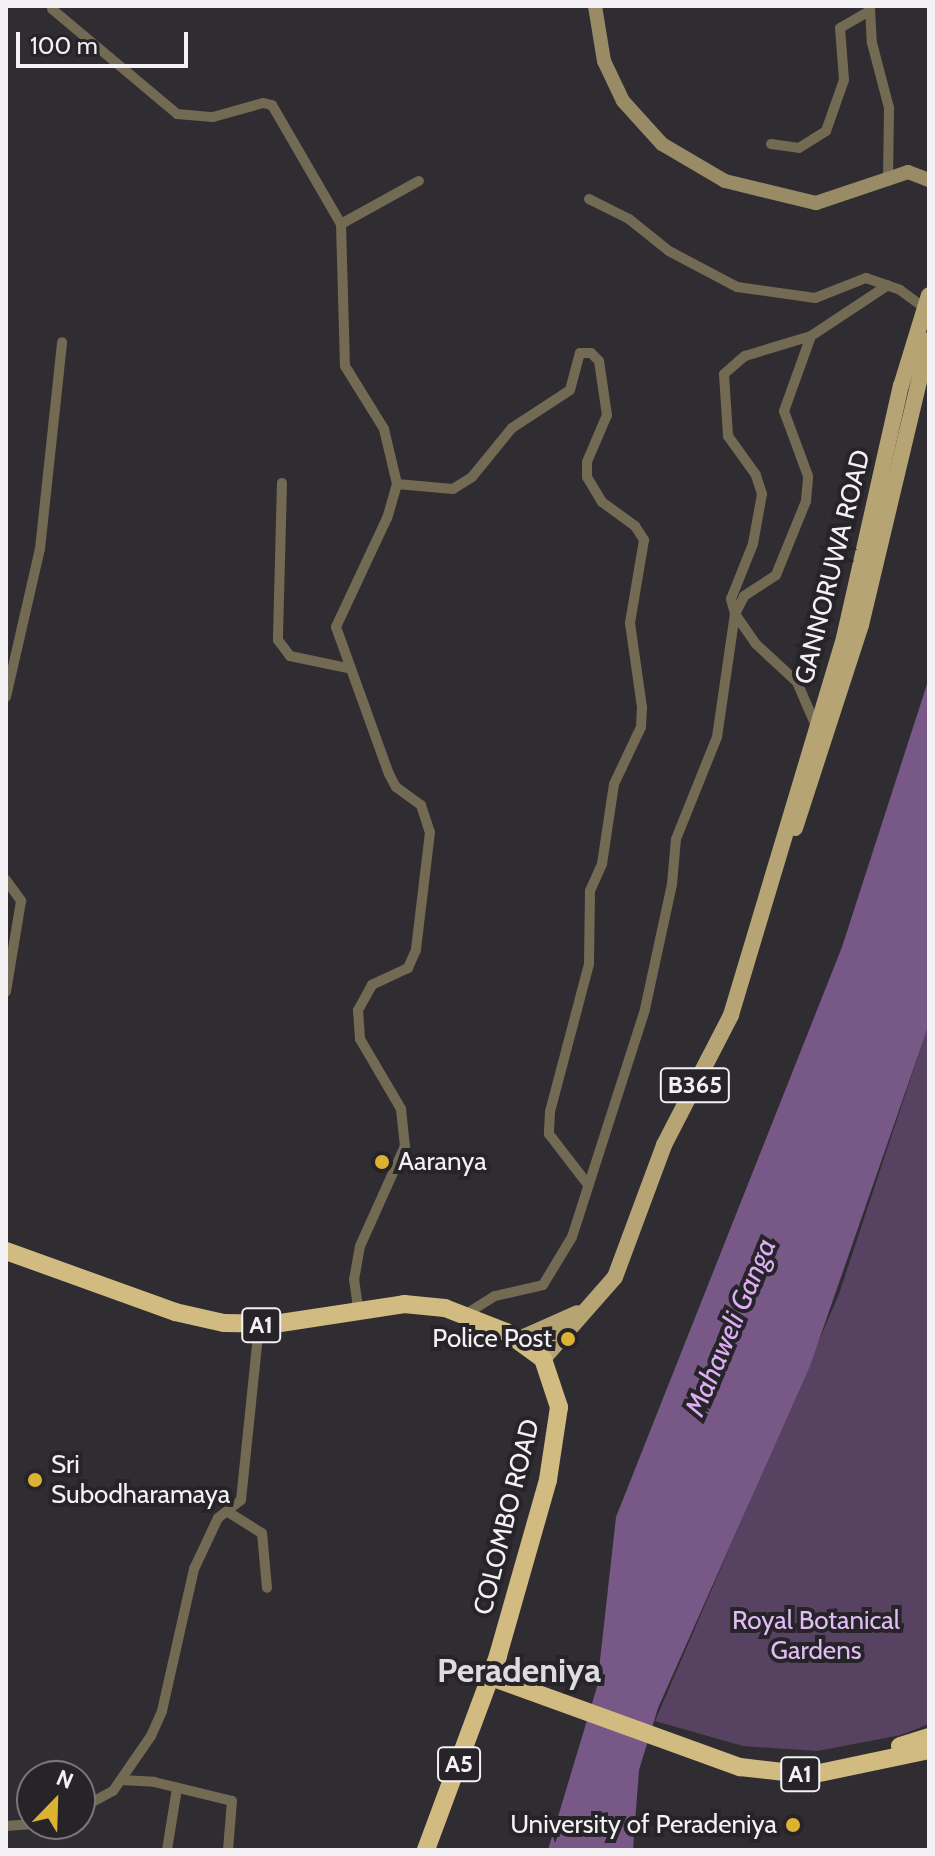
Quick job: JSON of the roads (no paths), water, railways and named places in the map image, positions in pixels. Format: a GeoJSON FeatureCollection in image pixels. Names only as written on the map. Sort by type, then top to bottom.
{"type":"FeatureCollection","features":[{"type":"Feature","properties":{"kind":"highway","name":"COLOMBO ROAD"},"geometry":{"type":"LineString","coordinates":[[6,1251],[175,1312],[259,1325],[358,1309],[418,1304],[466,1314],[519,1339],[543,1359],[558,1398],[555,1443],[491,1677]]}},
{"type":"Feature","properties":{"kind":"highway","name":"A1"},"geometry":{"type":"LineString","coordinates":[[491,1677],[740,1767],[810,1775],[929,1750]]}},
{"type":"Feature","properties":{"kind":"highway","name":"A5"},"geometry":{"type":"LineString","coordinates":[[426,1850],[491,1677]]}},
{"type":"Feature","properties":{"kind":"highway","name":"A1"},"geometry":{"type":"LineString","coordinates":[[673,1741],[741,1757],[812,1763],[867,1755],[929,1737]]}},
{"type":"Feature","properties":{"kind":"main road","name":"GANNORUWA ROAD"},"geometry":{"type":"LineString","coordinates":[[783,850],[799,819],[861,625],[897,436],[927,301]]}},
{"type":"Feature","properties":{"kind":"main road","name":"GANNORUWA ROAD"},"geometry":{"type":"LineString","coordinates":[[543,1359],[615,1277],[664,1145],[731,1015],[783,850],[816,726],[844,638],[897,436],[929,340]]}},
{"type":"Feature","properties":{"kind":"main road","name":"GANNORUWA ROAD"},"geometry":{"type":"LineString","coordinates":[[519,1339],[587,1309]]}},
{"type":"Feature","properties":{"kind":"street"},"geometry":{"type":"LineString","coordinates":[[595,6],[612,85],[662,144],[725,181],[773,197],[816,203],[887,183],[908,172],[929,180]]}},
{"type":"Feature","properties":{"kind":"street"},"geometry":{"type":"LineString","coordinates":[[52,9],[177,114],[213,117],[263,103],[272,105],[341,224],[345,366],[384,429],[397,484],[387,518],[338,616],[347,668],[389,774],[396,787],[421,805],[430,832],[416,950],[408,968],[372,985],[358,1010],[360,1039],[401,1109],[405,1146],[360,1246],[354,1279],[358,1309]]}},
{"type":"Feature","properties":{"kind":"street"},"geometry":{"type":"LineString","coordinates":[[771,144],[799,148],[826,131],[844,80],[840,28],[870,9],[889,108],[887,183]]}},
{"type":"Feature","properties":{"kind":"street"},"geometry":{"type":"LineString","coordinates":[[341,224],[419,181]]}},
{"type":"Feature","properties":{"kind":"street"},"geometry":{"type":"LineString","coordinates":[[589,199],[629,219],[669,251],[737,287],[815,298],[866,278],[927,301]]}},
{"type":"Feature","properties":{"kind":"street"},"geometry":{"type":"LineString","coordinates":[[816,726],[797,682],[756,644],[735,614],[731,599],[753,544],[762,494],[756,475],[728,436],[724,374],[745,356],[811,336],[888,285]]}},
{"type":"Feature","properties":{"kind":"street"},"geometry":{"type":"LineString","coordinates":[[466,1314],[495,1296],[543,1285],[572,1237],[586,1182],[645,1009],[672,884],[676,839],[717,737],[735,614],[744,596],[776,575],[806,501],[808,476],[784,411],[811,336]]}},
{"type":"Feature","properties":{"kind":"street"},"geometry":{"type":"LineString","coordinates":[[6,697],[40,549],[62,342]]}},
{"type":"Feature","properties":{"kind":"street"},"geometry":{"type":"LineString","coordinates":[[397,484],[453,489],[496,454],[520,421],[570,390],[580,353],[591,353],[599,361],[607,415],[587,462],[587,477],[602,502],[635,526],[644,540],[630,623],[642,707],[641,727],[614,784],[602,864],[590,891],[589,964],[550,1112],[549,1134],[586,1182]]}},
{"type":"Feature","properties":{"kind":"street"},"geometry":{"type":"LineString","coordinates":[[282,483],[278,640],[290,656],[347,668]]}},
{"type":"Feature","properties":{"kind":"street"},"geometry":{"type":"LineString","coordinates":[[6,880],[21,901],[6,992]]}},
{"type":"Feature","properties":{"kind":"street"},"geometry":{"type":"LineString","coordinates":[[96,1802],[106,1798],[121,1780],[162,1711],[194,1569],[209,1533],[241,1500],[259,1325]]}},
{"type":"Feature","properties":{"kind":"street"},"geometry":{"type":"LineString","coordinates":[[228,1512],[262,1533],[267,1588]]}},
{"type":"Feature","properties":{"kind":"street"},"geometry":{"type":"LineString","coordinates":[[121,1780],[177,1788],[232,1801],[228,1850]]}},
{"type":"Feature","properties":{"kind":"street"},"geometry":{"type":"LineString","coordinates":[[167,1850],[177,1788]]}},
{"type":"Feature","properties":{"kind":"water","name":"Mahaweli Ganga"},"geometry":{"type":"Polygon","coordinates":[[[929,678],[929,1024],[810,1366],[658,1708],[639,1770],[633,1850],[548,1850],[597,1687],[616,1517],[842,947],[929,678]]]}},
{"type":"Feature","properties":{"kind":"place","name":"Aaranya"},"geometry":{"type":"Point","coordinates":[382,1162]}},
{"type":"Feature","properties":{"kind":"place","name":"Police Post"},"geometry":{"type":"Point","coordinates":[568,1339]}},
{"type":"Feature","properties":{"kind":"place","name":"Sri Subodharamaya"},"geometry":{"type":"Point","coordinates":[35,1480]}},
{"type":"Feature","properties":{"kind":"place","name":"University of Peradeniya"},"geometry":{"type":"Point","coordinates":[793,1825]}},
{"type":"Feature","properties":{"kind":"district","name":"Peradeniya"},"geometry":{"type":"Point","coordinates":[519,1671]}},
{"type":"Feature","properties":{"kind":"park label","name":"Royal Botanical Gardens"},"geometry":{"type":"Point","coordinates":[816,1636]}}]}
